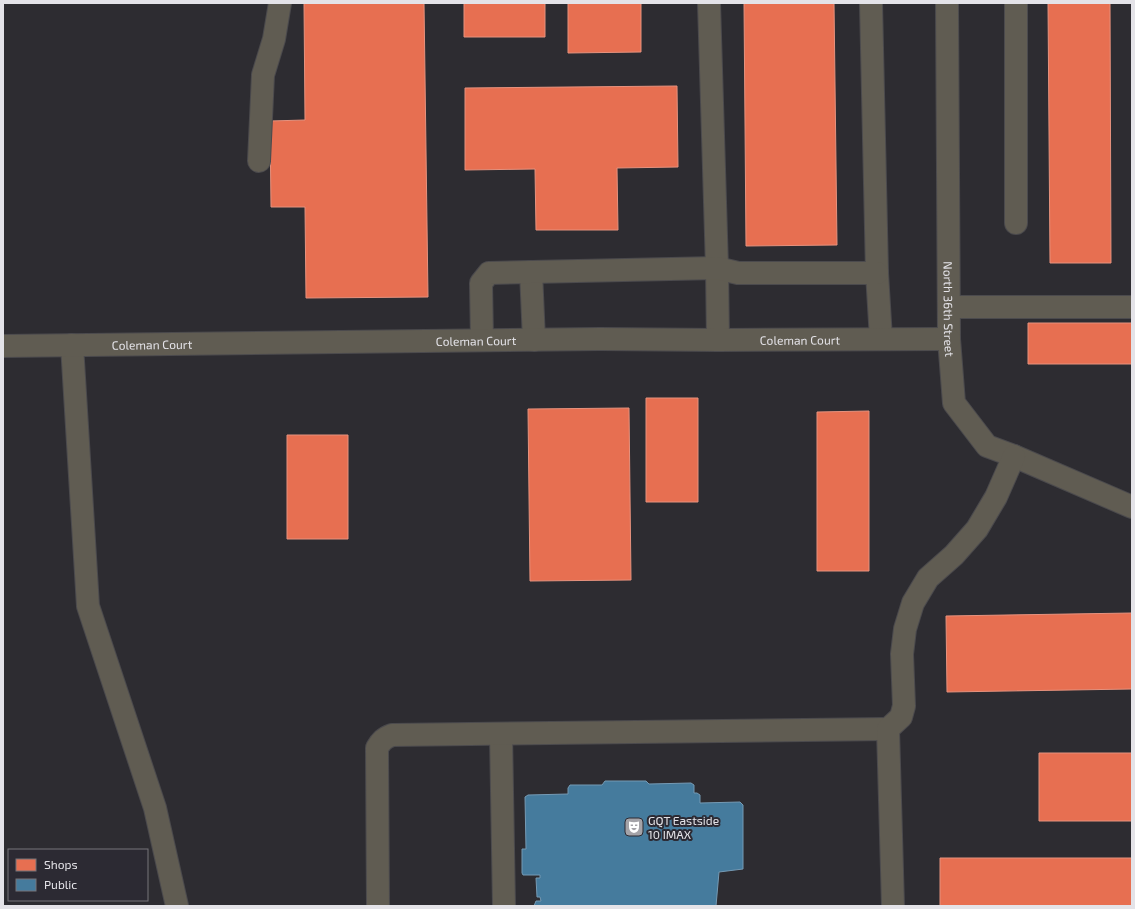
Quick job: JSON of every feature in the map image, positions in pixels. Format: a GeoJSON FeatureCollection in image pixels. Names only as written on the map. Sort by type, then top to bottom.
{"type":"FeatureCollection","features":[{"type":"Feature","properties":{"kind":"street"},"geometry":{"type":"LineString","coordinates":[[259,161],[263,75],[274,39],[280,3]]}},
{"type":"Feature","properties":{"kind":"street"},"geometry":{"type":"LineString","coordinates":[[709,3],[718,340]]}},
{"type":"Feature","properties":{"kind":"street"},"geometry":{"type":"LineString","coordinates":[[871,3],[877,273],[882,339]]}},
{"type":"Feature","properties":{"kind":"street","name":"North 36th Street"},"geometry":{"type":"LineString","coordinates":[[947,3],[949,339],[954,403],[987,446],[1014,456],[1132,507]]}},
{"type":"Feature","properties":{"kind":"street"},"geometry":{"type":"LineString","coordinates":[[1016,3],[1016,224]]}},
{"type":"Feature","properties":{"kind":"street"},"geometry":{"type":"LineString","coordinates":[[482,340],[481,283],[489,273],[717,268],[738,273],[877,273]]}},
{"type":"Feature","properties":{"kind":"street"},"geometry":{"type":"LineString","coordinates":[[531,272],[534,340]]}},
{"type":"Feature","properties":{"kind":"street"},"geometry":{"type":"LineString","coordinates":[[949,307],[1132,307]]}},
{"type":"Feature","properties":{"kind":"street","name":"Coleman Court"},"geometry":{"type":"LineString","coordinates":[[3,346],[600,339],[949,339]]}},
{"type":"Feature","properties":{"kind":"street"},"geometry":{"type":"LineString","coordinates":[[72,345],[88,606],[155,808],[177,906]]}},
{"type":"Feature","properties":{"kind":"street"},"geometry":{"type":"LineString","coordinates":[[378,906],[377,748],[381,741],[386,737],[392,735],[888,729],[901,717],[904,706],[902,654],[906,629],[913,602],[928,578],[954,555],[977,529],[996,497],[1014,456]]}},
{"type":"Feature","properties":{"kind":"street"},"geometry":{"type":"LineString","coordinates":[[888,729],[893,906]]}},
{"type":"Feature","properties":{"kind":"street"},"geometry":{"type":"LineString","coordinates":[[501,734],[504,906]]}},
{"type":"Feature","properties":{"kind":"building: Shops"},"geometry":{"type":"Polygon","coordinates":[[[304,3],[424,3],[428,297],[306,298],[305,207],[271,207],[270,121],[305,120],[304,3]]]}},
{"type":"Feature","properties":{"kind":"building: Shops"},"geometry":{"type":"Polygon","coordinates":[[[464,3],[545,3],[545,37],[464,37],[464,3]]]}},
{"type":"Feature","properties":{"kind":"building: Shops"},"geometry":{"type":"Polygon","coordinates":[[[568,3],[641,3],[641,52],[568,53],[568,3]]]}},
{"type":"Feature","properties":{"kind":"building: Shops"},"geometry":{"type":"Polygon","coordinates":[[[744,3],[834,3],[837,245],[746,246],[744,3]]]}},
{"type":"Feature","properties":{"kind":"building: Shops"},"geometry":{"type":"Polygon","coordinates":[[[1048,3],[1110,3],[1111,263],[1050,263],[1048,3]]]}},
{"type":"Feature","properties":{"kind":"building: Shops"},"geometry":{"type":"Polygon","coordinates":[[[677,86],[678,167],[617,168],[618,230],[536,230],[535,169],[465,170],[465,88],[677,86]]]}},
{"type":"Feature","properties":{"kind":"building: Shops"},"geometry":{"type":"Polygon","coordinates":[[[1028,323],[1132,323],[1132,364],[1028,364],[1028,323]]]}},
{"type":"Feature","properties":{"kind":"building: Shops"},"geometry":{"type":"Polygon","coordinates":[[[646,398],[698,398],[698,502],[646,502],[646,398]]]}},
{"type":"Feature","properties":{"kind":"building: Shops"},"geometry":{"type":"Polygon","coordinates":[[[629,408],[631,580],[530,581],[528,409],[629,408]]]}},
{"type":"Feature","properties":{"kind":"building: Shops"},"geometry":{"type":"Polygon","coordinates":[[[869,411],[869,571],[817,571],[817,412],[869,411]]]}},
{"type":"Feature","properties":{"kind":"building: Shops"},"geometry":{"type":"Polygon","coordinates":[[[287,435],[348,435],[348,539],[287,539],[287,435]]]}},
{"type":"Feature","properties":{"kind":"building: Shops"},"geometry":{"type":"Polygon","coordinates":[[[1132,613],[1132,689],[947,692],[946,616],[1132,613]]]}},
{"type":"Feature","properties":{"kind":"building: Shops"},"geometry":{"type":"Polygon","coordinates":[[[1039,753],[1132,753],[1132,821],[1039,821],[1039,753]]]}},
{"type":"Feature","properties":{"kind":"building: Shops"},"geometry":{"type":"Polygon","coordinates":[[[940,858],[1132,858],[1132,906],[940,906],[940,858]]]}},
{"type":"Feature","properties":{"kind":"building: Public","name":"GQT Eastside 10 IMAX"},"geometry":{"type":"Polygon","coordinates":[[[605,781],[646,781],[649,784],[691,783],[694,785],[694,793],[700,795],[700,803],[740,802],[743,805],[743,869],[719,872],[716,906],[534,906],[536,901],[541,901],[540,897],[537,897],[536,878],[540,878],[540,875],[523,875],[522,873],[522,849],[526,849],[525,797],[528,795],[568,794],[568,788],[570,785],[602,785],[605,781]]]}},
{"type":"Feature","properties":{"kind":"place","name":"GQT Eastside 10 IMAX"},"geometry":{"type":"Point","coordinates":[634,827]}}]}
